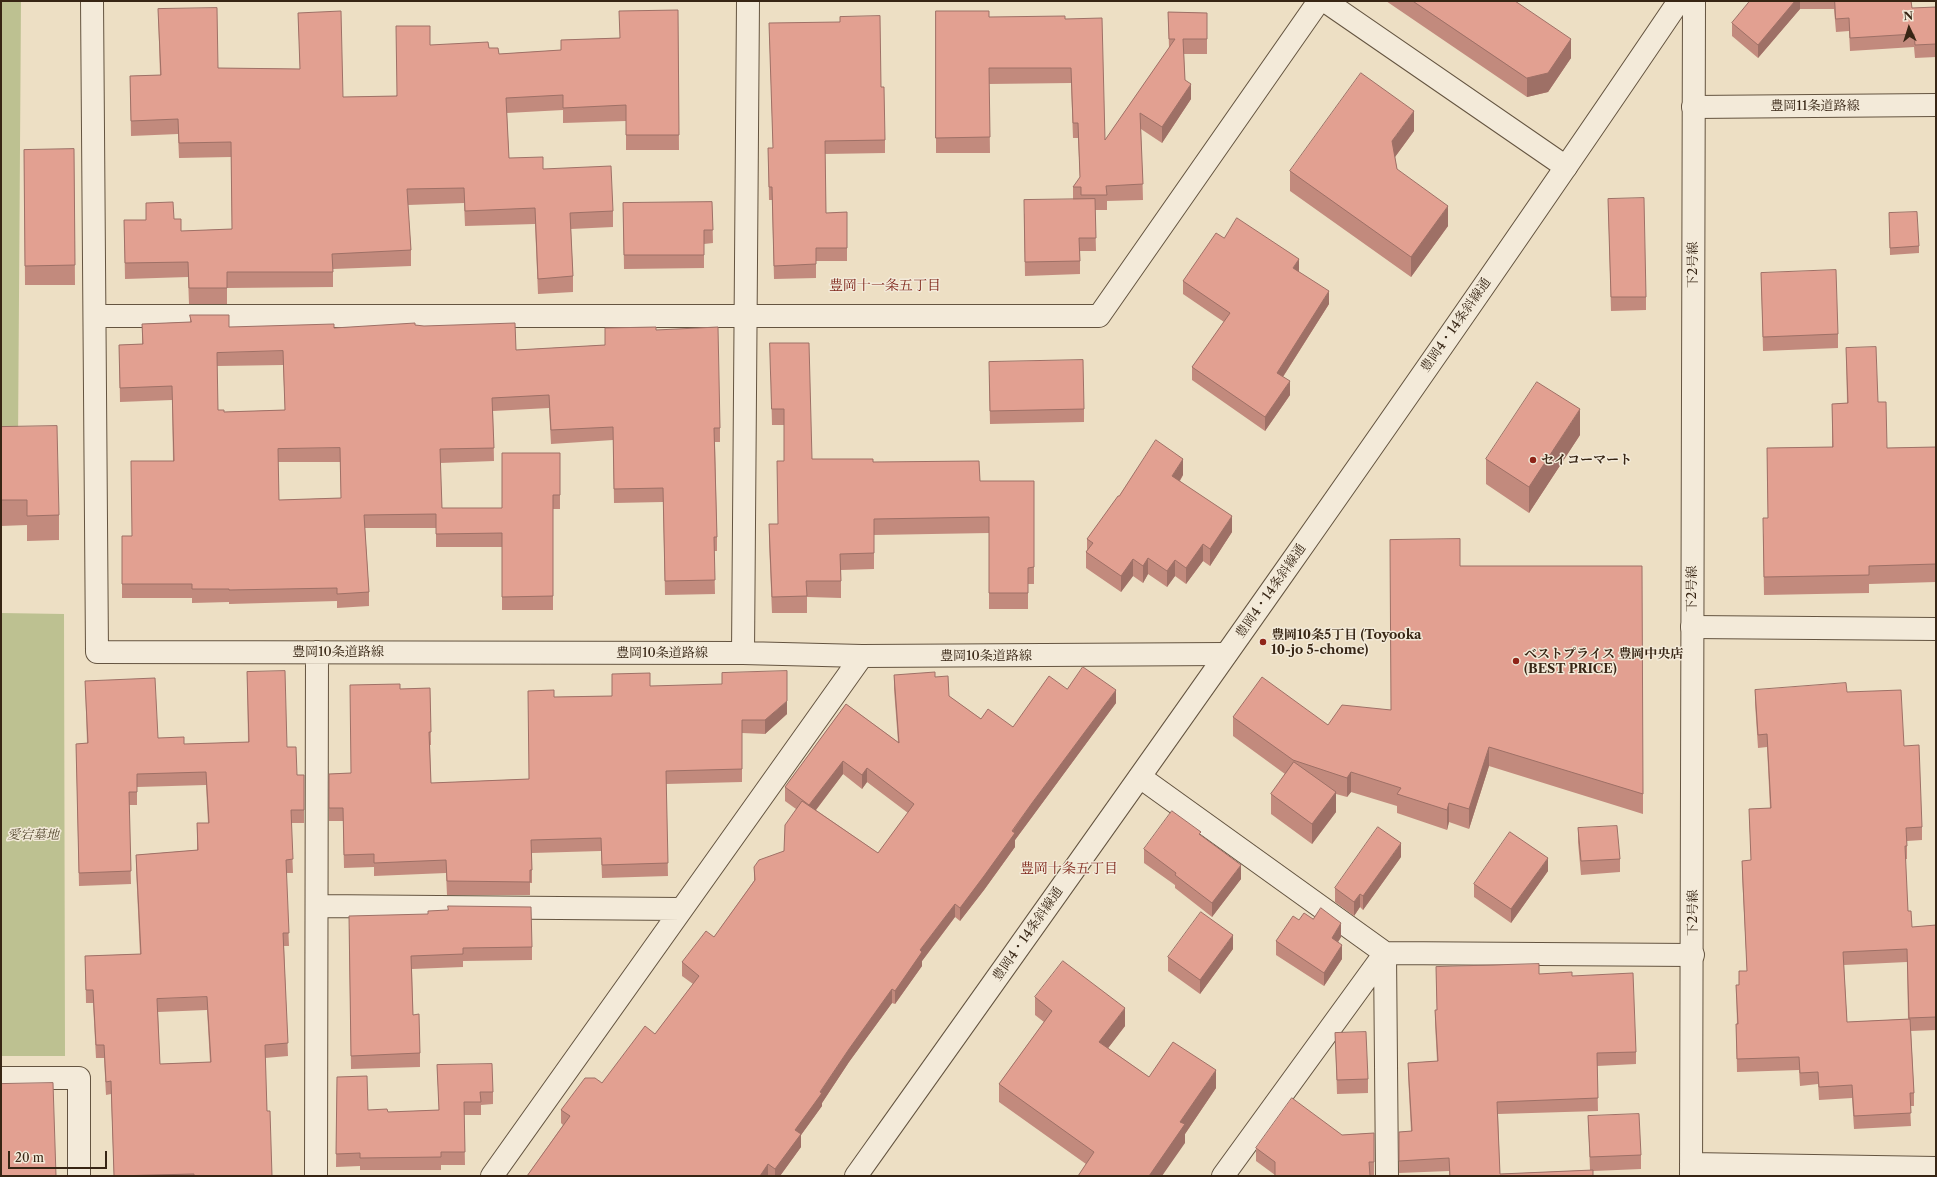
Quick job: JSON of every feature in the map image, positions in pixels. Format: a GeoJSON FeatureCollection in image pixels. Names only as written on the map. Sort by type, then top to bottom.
{"type":"FeatureCollection","features":[{"type":"Feature","properties":{"kind":"street"},"geometry":{"type":"LineString","coordinates":[[92,1],[95,316],[1099,316],[1319,1]]}},
{"type":"Feature","properties":{"kind":"street"},"geometry":{"type":"LineString","coordinates":[[743,653],[747,315],[748,1]]}},
{"type":"Feature","properties":{"kind":"street"},"geometry":{"type":"LineString","coordinates":[[1325,1],[1566,167]]}},
{"type":"Feature","properties":{"kind":"street","name":"豊岡4・14条斜線通"},"geometry":{"type":"LineString","coordinates":[[856,1176],[1140,777],[1566,167],[1679,1]]}},
{"type":"Feature","properties":{"kind":"street","name":"下2号線"},"geometry":{"type":"LineString","coordinates":[[1691,1170],[1693,955],[1692,627],[1694,1]]}},
{"type":"Feature","properties":{"kind":"street","name":"豊岡11条道路線"},"geometry":{"type":"LineString","coordinates":[[1693,107],[1936,105]]}},
{"type":"Feature","properties":{"kind":"street","name":"豊岡10条道路線"},"geometry":{"type":"LineString","coordinates":[[95,316],[97,652],[743,653],[862,656],[1226,654]]}},
{"type":"Feature","properties":{"kind":"street"},"geometry":{"type":"LineString","coordinates":[[1692,627],[1936,629]]}},
{"type":"Feature","properties":{"kind":"street"},"geometry":{"type":"LineString","coordinates":[[316,1176],[317,652]]}},
{"type":"Feature","properties":{"kind":"street"},"geometry":{"type":"LineString","coordinates":[[492,1176],[862,656]]}},
{"type":"Feature","properties":{"kind":"street"},"geometry":{"type":"LineString","coordinates":[[1140,777],[1385,953],[1693,955]]}},
{"type":"Feature","properties":{"kind":"street"},"geometry":{"type":"LineString","coordinates":[[317,906],[682,909]]}},
{"type":"Feature","properties":{"kind":"street"},"geometry":{"type":"LineString","coordinates":[[1223,1176],[1385,953]]}},
{"type":"Feature","properties":{"kind":"street"},"geometry":{"type":"LineString","coordinates":[[1385,953],[1387,1176]]}},
{"type":"Feature","properties":{"kind":"street"},"geometry":{"type":"LineString","coordinates":[[1,1078],[79,1078],[79,1176]]}},
{"type":"Feature","properties":{"kind":"street"},"geometry":{"type":"LineString","coordinates":[[1691,1170],[1936,1168]]}},
{"type":"Feature","properties":{"kind":"green space"},"geometry":{"type":"Polygon","coordinates":[[[1,1],[21,1],[18,442],[1,443],[1,1]]]}},
{"type":"Feature","properties":{"kind":"green space","name":"愛宕墓地"},"geometry":{"type":"Polygon","coordinates":[[[1,613],[64,614],[65,1056],[1,1056],[1,613]]]}},
{"type":"Feature","properties":{"kind":"building"},"geometry":{"type":"Polygon","coordinates":[[[1413,1],[1515,1],[1571,39],[1548,73],[1527,78],[1413,1]]]}},
{"type":"Feature","properties":{"kind":"building"},"geometry":{"type":"Polygon","coordinates":[[[1750,1],[1795,1],[1758,45],[1732,23],[1750,1]]]}},
{"type":"Feature","properties":{"kind":"building"},"geometry":{"type":"Polygon","coordinates":[[[1835,1],[1911,1],[1912,8],[1936,7],[1936,44],[1915,45],[1914,34],[1850,38],[1849,18],[1836,19],[1835,1]]]}},
{"type":"Feature","properties":{"kind":"building"},"geometry":{"type":"Polygon","coordinates":[[[217,8],[218,68],[300,69],[298,13],[341,11],[343,97],[397,96],[396,26],[430,26],[430,45],[488,42],[489,48],[498,48],[499,54],[561,50],[561,40],[620,38],[619,11],[678,10],[679,135],[626,135],[626,105],[563,108],[563,95],[506,98],[509,158],[543,157],[543,169],[611,166],[613,211],[570,213],[573,276],[538,279],[535,208],[465,211],[464,188],[407,189],[411,250],[332,254],[333,272],[227,272],[227,288],[189,288],[188,262],[125,263],[124,220],[146,220],[146,203],[173,202],[174,219],[181,219],[181,231],[232,229],[231,142],[179,143],[178,119],[131,121],[130,76],[161,75],[158,9],[217,8]]]}},
{"type":"Feature","properties":{"kind":"building"},"geometry":{"type":"Polygon","coordinates":[[[936,11],[989,11],[989,17],[1065,16],[1065,19],[1102,18],[1105,140],[1175,39],[1169,39],[1168,12],[1207,13],[1207,39],[1183,39],[1185,80],[1191,84],[1162,127],[1140,113],[1143,184],[1106,186],[1107,195],[1081,195],[1081,187],[1073,187],[1080,177],[1078,123],[1073,123],[1071,68],[989,68],[990,137],[936,138],[936,11]]]}},
{"type":"Feature","properties":{"kind":"building"},"geometry":{"type":"Polygon","coordinates":[[[880,16],[881,87],[884,87],[885,140],[825,141],[826,213],[847,212],[847,248],[816,248],[816,264],[774,266],[772,187],[769,187],[768,148],[773,148],[769,23],[840,22],[840,17],[880,16]]]}},
{"type":"Feature","properties":{"kind":"building"},"geometry":{"type":"Polygon","coordinates":[[[1361,73],[1414,111],[1392,141],[1397,169],[1448,206],[1411,257],[1290,171],[1361,73]]]}},
{"type":"Feature","properties":{"kind":"building"},"geometry":{"type":"Polygon","coordinates":[[[74,149],[75,265],[25,266],[24,150],[74,149]]]}},
{"type":"Feature","properties":{"kind":"building"},"geometry":{"type":"Polygon","coordinates":[[[1644,198],[1646,297],[1611,297],[1608,199],[1644,198]]]}},
{"type":"Feature","properties":{"kind":"building"},"geometry":{"type":"Polygon","coordinates":[[[1095,199],[1096,238],[1079,238],[1080,261],[1025,262],[1024,200],[1095,199]]]}},
{"type":"Feature","properties":{"kind":"building"},"geometry":{"type":"Polygon","coordinates":[[[712,202],[713,230],[704,230],[704,255],[624,255],[623,203],[712,202]]]}},
{"type":"Feature","properties":{"kind":"building"},"geometry":{"type":"Polygon","coordinates":[[[1917,212],[1919,246],[1890,248],[1889,213],[1917,212]]]}},
{"type":"Feature","properties":{"kind":"building"},"geometry":{"type":"Polygon","coordinates":[[[1237,218],[1299,259],[1293,268],[1329,291],[1277,373],[1290,381],[1265,417],[1192,367],[1230,313],[1183,281],[1216,233],[1224,238],[1237,218]]]}},
{"type":"Feature","properties":{"kind":"building"},"geometry":{"type":"Polygon","coordinates":[[[1836,270],[1838,334],[1763,337],[1761,273],[1836,270]]]}},
{"type":"Feature","properties":{"kind":"building"},"geometry":{"type":"Polygon","coordinates":[[[190,315],[229,315],[229,327],[334,324],[334,328],[415,323],[415,325],[424,326],[515,323],[516,350],[605,345],[605,328],[656,327],[656,330],[718,327],[720,428],[714,428],[717,537],[714,537],[715,580],[665,581],[663,488],[614,489],[613,427],[551,430],[549,395],[492,398],[494,448],[440,449],[442,508],[502,508],[502,453],[560,453],[560,495],[553,495],[553,596],[502,597],[502,533],[436,534],[436,514],[364,515],[369,592],[337,594],[337,588],[229,590],[192,589],[192,584],[122,584],[122,536],[132,536],[131,461],[174,461],[172,386],[120,388],[119,345],[143,344],[142,324],[191,322],[190,315]],[[283,351],[217,353],[218,410],[224,410],[224,412],[285,410],[283,351]],[[340,448],[278,449],[279,500],[341,498],[340,448]]]}},
{"type":"Feature","properties":{"kind":"building"},"geometry":{"type":"Polygon","coordinates":[[[770,343],[809,343],[812,459],[873,459],[873,462],[979,461],[980,481],[1034,481],[1034,567],[1028,568],[1028,593],[989,593],[989,517],[874,519],[874,553],[840,554],[841,581],[806,581],[807,596],[772,597],[769,524],[778,524],[777,461],[784,461],[784,409],[772,409],[770,343]]]}},
{"type":"Feature","properties":{"kind":"building"},"geometry":{"type":"Polygon","coordinates":[[[1876,347],[1878,402],[1886,402],[1887,448],[1936,447],[1936,564],[1869,566],[1869,575],[1764,577],[1763,518],[1768,518],[1767,448],[1833,447],[1832,404],[1848,403],[1846,348],[1876,347]]]}},
{"type":"Feature","properties":{"kind":"building"},"geometry":{"type":"Polygon","coordinates":[[[1083,360],[1084,409],[990,411],[989,362],[1083,360]]]}},
{"type":"Feature","properties":{"kind":"building"},"geometry":{"type":"Polygon","coordinates":[[[1537,382],[1580,409],[1529,487],[1486,459],[1537,382]]]}},
{"type":"Feature","properties":{"kind":"building"},"geometry":{"type":"Polygon","coordinates":[[[57,426],[59,515],[27,516],[27,500],[1,500],[1,427],[57,426]]]}},
{"type":"Feature","properties":{"kind":"building"},"geometry":{"type":"Polygon","coordinates":[[[1156,440],[1183,459],[1172,476],[1232,516],[1210,549],[1203,544],[1186,568],[1175,560],[1167,571],[1148,558],[1143,566],[1133,559],[1121,576],[1086,552],[1093,543],[1087,539],[1119,496],[1156,440]]]}},
{"type":"Feature","properties":{"kind":"building","name":"ベストプライス 豊岡中央店 (BEST PRICE)"},"geometry":{"type":"Polygon","coordinates":[[[1460,539],[1460,566],[1642,566],[1643,794],[1489,747],[1469,809],[1449,803],[1447,810],[1397,794],[1401,788],[1351,772],[1347,778],[1293,760],[1233,717],[1262,677],[1328,725],[1342,705],[1391,710],[1390,540],[1460,539]]]}},
{"type":"Feature","properties":{"kind":"building"},"geometry":{"type":"Polygon","coordinates":[[[1083,667],[1116,690],[1012,831],[1015,833],[984,876],[960,908],[955,904],[920,950],[922,952],[895,991],[892,989],[849,1049],[820,1092],[822,1093],[795,1130],[801,1134],[775,1169],[768,1164],[760,1176],[527,1176],[570,1116],[561,1110],[585,1078],[595,1078],[602,1083],[645,1026],[655,1034],[699,976],[682,962],[706,931],[714,937],[755,880],[754,867],[759,860],[784,851],[785,825],[802,801],[878,853],[914,804],[867,768],[862,775],[843,761],[809,805],[785,787],[846,704],[899,743],[894,675],[935,672],[935,677],[948,676],[949,696],[981,719],[988,709],[1013,727],[1049,676],[1067,689],[1083,667]]]}},
{"type":"Feature","properties":{"kind":"building"},"geometry":{"type":"Polygon","coordinates":[[[285,671],[287,747],[296,747],[297,775],[304,775],[304,810],[291,810],[293,859],[286,860],[289,933],[283,933],[288,1043],[265,1045],[267,1111],[270,1111],[272,1176],[194,1176],[194,1174],[114,1176],[111,1081],[106,1082],[104,1045],[96,1045],[93,990],[86,990],[85,956],[141,954],[136,855],[198,850],[197,823],[209,823],[206,772],[137,774],[137,792],[129,792],[131,871],[79,873],[76,744],[88,743],[85,681],[155,678],[158,738],[184,737],[184,744],[249,742],[247,672],[285,671]],[[207,997],[157,999],[160,1064],[211,1062],[207,997]]]}},
{"type":"Feature","properties":{"kind":"building"},"geometry":{"type":"Polygon","coordinates":[[[787,671],[787,701],[765,720],[742,720],[742,769],[666,771],[668,863],[602,865],[601,838],[531,840],[532,870],[530,870],[530,882],[447,881],[446,860],[374,863],[374,854],[344,855],[343,808],[329,808],[329,774],[351,773],[350,685],[400,684],[400,689],[430,688],[431,732],[429,732],[431,783],[529,779],[528,691],[554,690],[554,697],[612,696],[612,674],[650,673],[650,686],[722,684],[722,673],[787,671]]]}},
{"type":"Feature","properties":{"kind":"building"},"geometry":{"type":"Polygon","coordinates":[[[1846,683],[1847,692],[1901,690],[1904,746],[1919,745],[1922,827],[1906,828],[1907,846],[1905,846],[1908,911],[1911,911],[1912,927],[1936,925],[1936,1017],[1909,1018],[1907,949],[1843,952],[1847,1022],[1910,1019],[1914,1093],[1910,1093],[1911,1113],[1854,1116],[1852,1085],[1819,1087],[1818,1072],[1800,1073],[1799,1057],[1737,1059],[1736,1024],[1738,1024],[1736,985],[1739,985],[1739,971],[1747,971],[1742,861],[1751,860],[1749,809],[1771,808],[1767,734],[1758,735],[1755,690],[1846,683]]]}},
{"type":"Feature","properties":{"kind":"building"},"geometry":{"type":"Polygon","coordinates":[[[1294,762],[1336,792],[1312,824],[1271,794],[1294,762]]]}},
{"type":"Feature","properties":{"kind":"building"},"geometry":{"type":"Polygon","coordinates":[[[1172,811],[1201,832],[1199,834],[1241,865],[1212,903],[1144,849],[1172,811]]]}},
{"type":"Feature","properties":{"kind":"building"},"geometry":{"type":"Polygon","coordinates":[[[1617,826],[1620,859],[1581,861],[1578,828],[1617,826]]]}},
{"type":"Feature","properties":{"kind":"building"},"geometry":{"type":"Polygon","coordinates":[[[1378,827],[1401,843],[1363,896],[1360,894],[1354,902],[1335,888],[1378,827]]]}},
{"type":"Feature","properties":{"kind":"building"},"geometry":{"type":"Polygon","coordinates":[[[1510,832],[1548,858],[1511,909],[1474,884],[1510,832]]]}},
{"type":"Feature","properties":{"kind":"building"},"geometry":{"type":"Polygon","coordinates":[[[448,906],[531,907],[532,947],[463,948],[463,954],[411,956],[413,1015],[419,1014],[420,1053],[351,1056],[349,916],[428,914],[428,911],[448,910],[448,906]]]}},
{"type":"Feature","properties":{"kind":"building"},"geometry":{"type":"Polygon","coordinates":[[[1321,908],[1341,923],[1332,938],[1342,945],[1324,973],[1276,941],[1293,916],[1299,920],[1304,913],[1313,919],[1321,908]]]}},
{"type":"Feature","properties":{"kind":"building"},"geometry":{"type":"Polygon","coordinates":[[[1201,912],[1233,935],[1200,980],[1168,957],[1201,912]]]}},
{"type":"Feature","properties":{"kind":"building"},"geometry":{"type":"Polygon","coordinates":[[[1063,961],[1125,1008],[1099,1042],[1149,1077],[1173,1042],[1216,1070],[1180,1122],[1185,1124],[1149,1176],[1078,1176],[1094,1152],[999,1084],[1052,1011],[1035,997],[1063,961]]]}},
{"type":"Feature","properties":{"kind":"building"},"geometry":{"type":"Polygon","coordinates":[[[1539,964],[1539,974],[1572,972],[1572,976],[1633,973],[1636,1052],[1597,1053],[1598,1098],[1497,1102],[1500,1174],[1593,1170],[1593,1176],[1450,1176],[1449,1158],[1399,1161],[1399,1132],[1412,1131],[1408,1063],[1438,1061],[1435,1010],[1437,1010],[1436,967],[1539,964]]]}},
{"type":"Feature","properties":{"kind":"building"},"geometry":{"type":"Polygon","coordinates":[[[1366,1032],[1368,1079],[1337,1080],[1335,1033],[1366,1032]]]}},
{"type":"Feature","properties":{"kind":"building"},"geometry":{"type":"Polygon","coordinates":[[[492,1064],[493,1092],[480,1092],[481,1102],[464,1102],[465,1152],[441,1152],[441,1157],[360,1158],[360,1153],[336,1154],[337,1077],[367,1076],[368,1110],[387,1109],[388,1112],[439,1110],[437,1065],[492,1064]]]}},
{"type":"Feature","properties":{"kind":"building"},"geometry":{"type":"Polygon","coordinates":[[[53,1083],[56,1176],[1,1176],[1,1084],[53,1083]]]}},
{"type":"Feature","properties":{"kind":"building"},"geometry":{"type":"Polygon","coordinates":[[[1292,1098],[1342,1135],[1374,1133],[1374,1162],[1369,1162],[1370,1176],[1275,1176],[1275,1162],[1256,1148],[1292,1098]]]}},
{"type":"Feature","properties":{"kind":"building"},"geometry":{"type":"Polygon","coordinates":[[[1639,1114],[1641,1155],[1590,1157],[1588,1116],[1639,1114]]]}},
{"type":"Feature","properties":{"kind":"place","name":"セイコーマート"},"geometry":{"type":"Point","coordinates":[1533,460]}},
{"type":"Feature","properties":{"kind":"place","name":"豊岡10条5丁目 (Toyooka 10-jo 5-chome)"},"geometry":{"type":"Point","coordinates":[1263,642]}},
{"type":"Feature","properties":{"kind":"place","name":"ベストプライス 豊岡中央店 (BEST PRICE)"},"geometry":{"type":"Point","coordinates":[1516,661]}},
{"type":"Feature","properties":{"kind":"district","name":"豊岡十一条五丁目"},"geometry":{"type":"Point","coordinates":[885,286]}},
{"type":"Feature","properties":{"kind":"district","name":"豊岡十条五丁目"},"geometry":{"type":"Point","coordinates":[1069,869]}}]}
